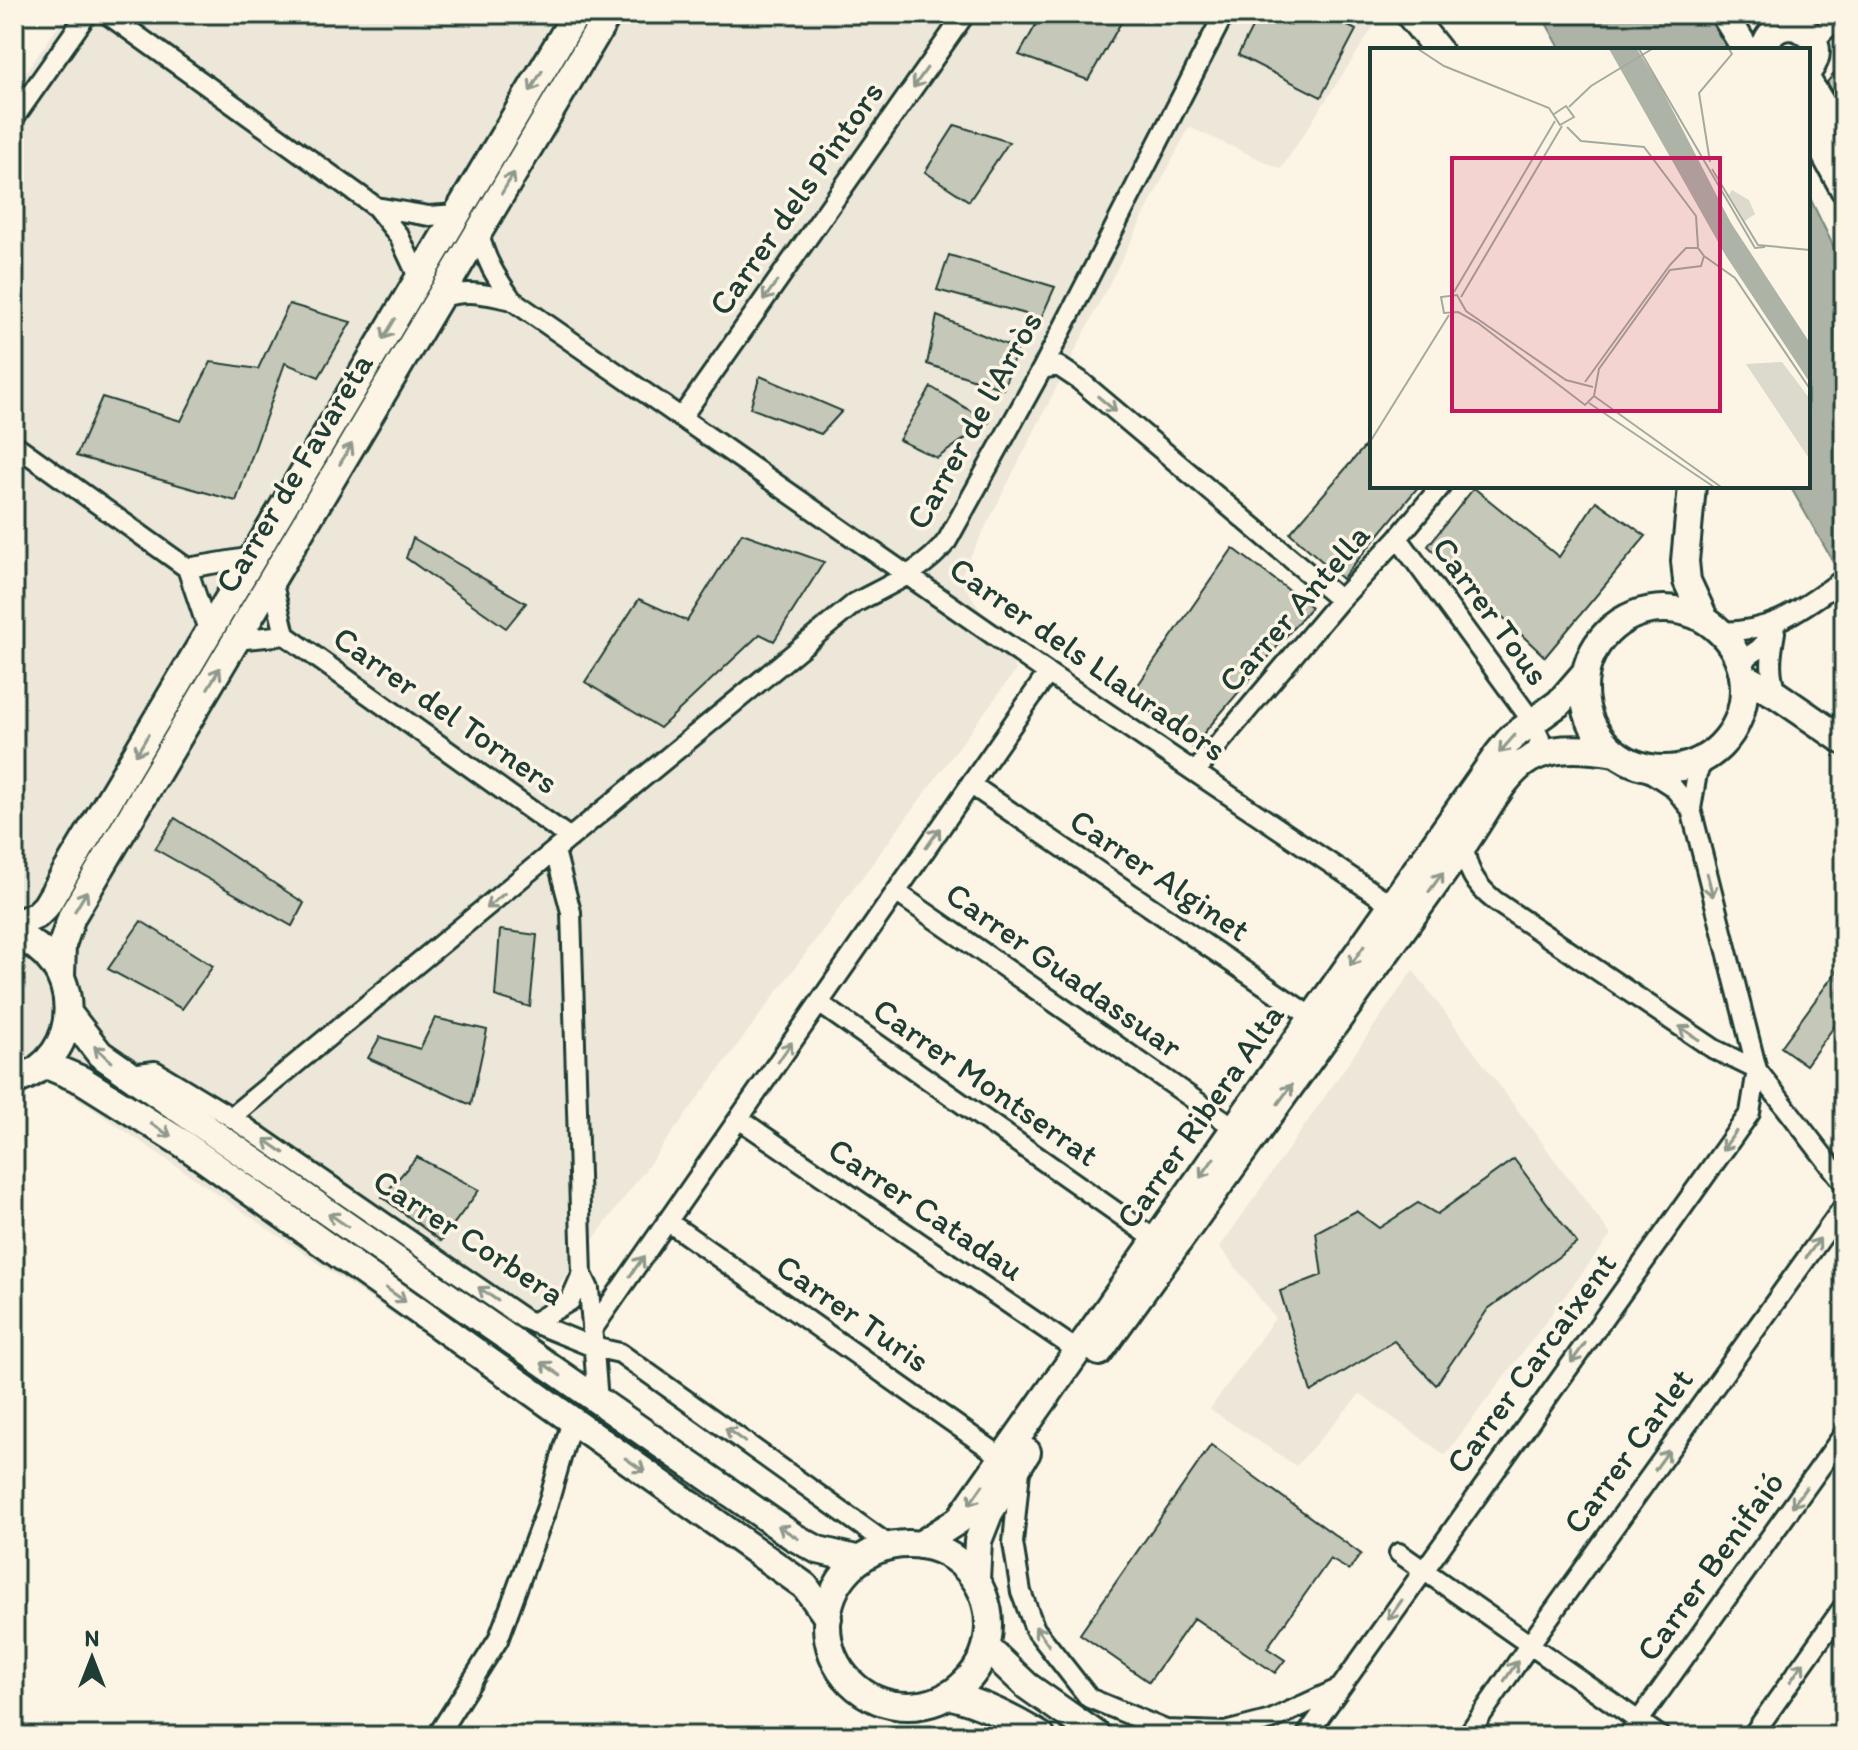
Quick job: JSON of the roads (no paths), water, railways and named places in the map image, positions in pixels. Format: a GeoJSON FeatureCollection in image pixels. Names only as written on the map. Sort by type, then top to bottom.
{"type":"FeatureCollection","features":[{"type":"Feature","properties":{"kind":"street"},"geometry":{"type":"LineString","coordinates":[[14,118],[87,14]]}},
{"type":"Feature","properties":{"kind":"street"},"geometry":{"type":"LineString","coordinates":[[107,14],[376,207],[399,236],[419,279]]}},
{"type":"Feature","properties":{"kind":"street","name":"Carrer de Favareta"},"geometry":{"type":"LineString","coordinates":[[14,925],[37,915],[46,906],[576,14]]}},
{"type":"Feature","properties":{"kind":"street","name":"Carrer de Favareta"},"geometry":{"type":"LineString","coordinates":[[61,975],[62,945],[72,916],[608,14]]}},
{"type":"Feature","properties":{"kind":"street","name":"Carrer dels Pintors"},"geometry":{"type":"LineString","coordinates":[[681,418],[965,14]]}},
{"type":"Feature","properties":{"kind":"street","name":"Carrer de l'Arròs"},"geometry":{"type":"LineString","coordinates":[[231,1117],[855,603],[925,565],[947,541],[1042,369],[1224,14]]}},
{"type":"Feature","properties":{"kind":"street"},"geometry":{"type":"LineString","coordinates":[[1409,14],[1436,48]]}},
{"type":"Feature","properties":{"kind":"street"},"geometry":{"type":"LineString","coordinates":[[1724,14],[1745,48]]}},
{"type":"Feature","properties":{"kind":"street"},"geometry":{"type":"LineString","coordinates":[[1814,41],[1842,14]]}},
{"type":"Feature","properties":{"kind":"street"},"geometry":{"type":"LineString","coordinates":[[1765,48],[1769,37],[1785,20],[1802,29],[1814,41],[1816,56],[1810,67]]}},
{"type":"Feature","properties":{"kind":"street"},"geometry":{"type":"LineString","coordinates":[[1810,85],[1844,141]]}},
{"type":"Feature","properties":{"kind":"street"},"geometry":{"type":"LineString","coordinates":[[1810,127],[1844,189]]}},
{"type":"Feature","properties":{"kind":"street"},"geometry":{"type":"LineString","coordinates":[[376,207],[429,216],[457,214]]}},
{"type":"Feature","properties":{"kind":"street","name":"Carrer dels Llauradors"},"geometry":{"type":"LineString","coordinates":[[479,231],[483,253],[491,270],[512,300],[1048,673],[1392,905]]}},
{"type":"Feature","properties":{"kind":"street","name":"Carrer dels Llauradors"},"geometry":{"type":"LineString","coordinates":[[440,298],[457,292],[476,291],[512,300]]}},
{"type":"Feature","properties":{"kind":"street"},"geometry":{"type":"LineString","coordinates":[[1042,369],[1058,366],[1079,380],[1340,600]]}},
{"type":"Feature","properties":{"kind":"street"},"geometry":{"type":"LineString","coordinates":[[14,444],[187,568],[209,633]]}},
{"type":"Feature","properties":{"kind":"street","name":"Carrer Antella"},"geometry":{"type":"LineString","coordinates":[[1195,772],[1439,488]]}},
{"type":"Feature","properties":{"kind":"street"},"geometry":{"type":"LineString","coordinates":[[1692,488],[1685,561],[1687,581],[1713,626],[1741,669],[1844,741]]}},
{"type":"Feature","properties":{"kind":"street","name":"Carrer Tous"},"geometry":{"type":"LineString","coordinates":[[1398,538],[1532,721]]}},
{"type":"Feature","properties":{"kind":"street"},"geometry":{"type":"LineString","coordinates":[[187,568],[253,557]]}},
{"type":"Feature","properties":{"kind":"street"},"geometry":{"type":"LineString","coordinates":[[1685,561],[1659,600],[1622,621],[1605,635],[1592,653],[1585,673],[1586,709],[1602,741],[1615,753],[1673,787],[1691,809]]}},
{"type":"Feature","properties":{"kind":"street"},"geometry":{"type":"LineString","coordinates":[[1735,727],[1744,693],[1741,669],[1780,625],[1844,579]]}},
{"type":"Feature","properties":{"kind":"street"},"geometry":{"type":"LineString","coordinates":[[236,640],[285,635],[272,580]]}},
{"type":"Feature","properties":{"kind":"street"},"geometry":{"type":"LineString","coordinates":[[1642,612],[1674,610],[1713,626],[1764,628],[1780,625]]}},
{"type":"Feature","properties":{"kind":"street"},"geometry":{"type":"LineString","coordinates":[[1777,695],[1770,665],[1780,625]]}},
{"type":"Feature","properties":{"kind":"street","name":"Carrer del Torners"},"geometry":{"type":"LineString","coordinates":[[285,635],[570,838]]}},
{"type":"Feature","properties":{"kind":"street"},"geometry":{"type":"LineString","coordinates":[[593,1339],[667,1221],[1048,673]]}},
{"type":"Feature","properties":{"kind":"street","name":"Carrer Ribera Alta"},"geometry":{"type":"LineString","coordinates":[[976,1580],[978,1541],[1012,1460],[1078,1351],[1498,754],[1512,737],[1559,703],[1585,673]]}},
{"type":"Feature","properties":{"kind":"street"},"geometry":{"type":"LineString","coordinates":[[1642,767],[1664,770],[1685,767],[1705,758],[1722,745],[1735,727],[1760,710],[1794,710],[1811,719]]}},
{"type":"Feature","properties":{"kind":"street"},"geometry":{"type":"LineString","coordinates":[[1532,721],[1540,739],[1536,754]]}},
{"type":"Feature","properties":{"kind":"street"},"geometry":{"type":"LineString","coordinates":[[1536,754],[1556,748],[1615,753]]}},
{"type":"Feature","properties":{"kind":"street","name":"Carrer Ribera Alta"},"geometry":{"type":"LineString","coordinates":[[920,1545],[959,1520],[1012,1460],[1464,844],[1513,772],[1536,754]]}},
{"type":"Feature","properties":{"kind":"street"},"geometry":{"type":"LineString","coordinates":[[1705,758],[1697,773],[1691,809],[1757,1070]]}},
{"type":"Feature","properties":{"kind":"street","name":"Carrer Alginet"},"geometry":{"type":"LineString","coordinates":[[970,784],[1313,1018]]}},
{"type":"Feature","properties":{"kind":"street"},"geometry":{"type":"LineString","coordinates":[[1464,844],[1465,863],[1472,876],[1481,890],[1495,901],[1714,1049],[1757,1070],[1844,1183]]}},
{"type":"Feature","properties":{"kind":"street"},"geometry":{"type":"LineString","coordinates":[[555,851],[571,912],[582,1274],[589,1289],[598,1401]]}},
{"type":"Feature","properties":{"kind":"street","name":"Carrer Guadassuar"},"geometry":{"type":"LineString","coordinates":[[896,892],[1235,1128]]}},
{"type":"Feature","properties":{"kind":"street"},"geometry":{"type":"LineString","coordinates":[[14,935],[36,945],[51,959],[61,975],[67,994],[68,1013],[65,1032],[57,1049],[44,1064],[14,1081]]}},
{"type":"Feature","properties":{"kind":"street","name":"Carrer Montserrat"},"geometry":{"type":"LineString","coordinates":[[819,1003],[1156,1240]]}},
{"type":"Feature","properties":{"kind":"street"},"geometry":{"type":"LineString","coordinates":[[68,1013],[100,1054],[794,1537],[818,1550],[860,1560]]}},
{"type":"Feature","properties":{"kind":"street"},"geometry":{"type":"LineString","coordinates":[[44,1064],[82,1080],[182,1143],[805,1586],[828,1618]]}},
{"type":"Feature","properties":{"kind":"street","name":"Carrer Carcaixent"},"geometry":{"type":"LineString","coordinates":[[1306,1736],[1750,1113],[1757,1070]]}},
{"type":"Feature","properties":{"kind":"street","name":"Carrer Corbera"},"geometry":{"type":"LineString","coordinates":[[130,1074],[155,1071],[231,1117],[524,1319],[593,1339],[620,1353],[890,1546]]}},
{"type":"Feature","properties":{"kind":"street","name":"Carrer Catadau"},"geometry":{"type":"LineString","coordinates":[[739,1119],[1078,1351]]}},
{"type":"Feature","properties":{"kind":"street","name":"Carrer Carlet"},"geometry":{"type":"LineString","coordinates":[[1467,1736],[1844,1206]]}},
{"type":"Feature","properties":{"kind":"street","name":"Carrer Turis"},"geometry":{"type":"LineString","coordinates":[[667,1221],[1012,1460]]}},
{"type":"Feature","properties":{"kind":"street"},"geometry":{"type":"LineString","coordinates":[[533,1323],[570,1301],[582,1274]]}},
{"type":"Feature","properties":{"kind":"street"},"geometry":{"type":"LineString","coordinates":[[437,1736],[457,1709],[498,1640],[547,1507],[572,1420]]}},
{"type":"Feature","properties":{"kind":"street","name":"Carrer Benifaió"},"geometry":{"type":"LineString","coordinates":[[1633,1728],[1844,1434]]}},
{"type":"Feature","properties":{"kind":"street","name":"Carrer Carcaixent"},"geometry":{"type":"LineString","coordinates":[[1012,1460],[1013,1543],[1021,1592],[1035,1629],[1089,1698],[1166,1730],[1225,1732],[1271,1720],[1340,1687]]}},
{"type":"Feature","properties":{"kind":"street"},"geometry":{"type":"LineString","coordinates":[[920,1545],[961,1563],[976,1580],[988,1607],[989,1627],[986,1647],[971,1675],[948,1695],[924,1704],[899,1705],[875,1699],[854,1685],[838,1666],[829,1643],[828,1618],[833,1596],[844,1576],[860,1560],[890,1546],[920,1545]]}},
{"type":"Feature","properties":{"kind":"street"},"geometry":{"type":"LineString","coordinates":[[1399,1553],[1530,1644],[1633,1728],[1660,1736]]}},
{"type":"Feature","properties":{"kind":"street"},"geometry":{"type":"LineString","coordinates":[[1752,1736],[1844,1606]]}},
{"type":"Feature","properties":{"kind":"street"},"geometry":{"type":"LineString","coordinates":[[986,1647],[1027,1686],[1098,1736]]}},
{"type":"Feature","properties":{"kind":"street"},"geometry":{"type":"LineString","coordinates":[[948,1695],[974,1701],[1008,1716],[1041,1736]]}}]}
